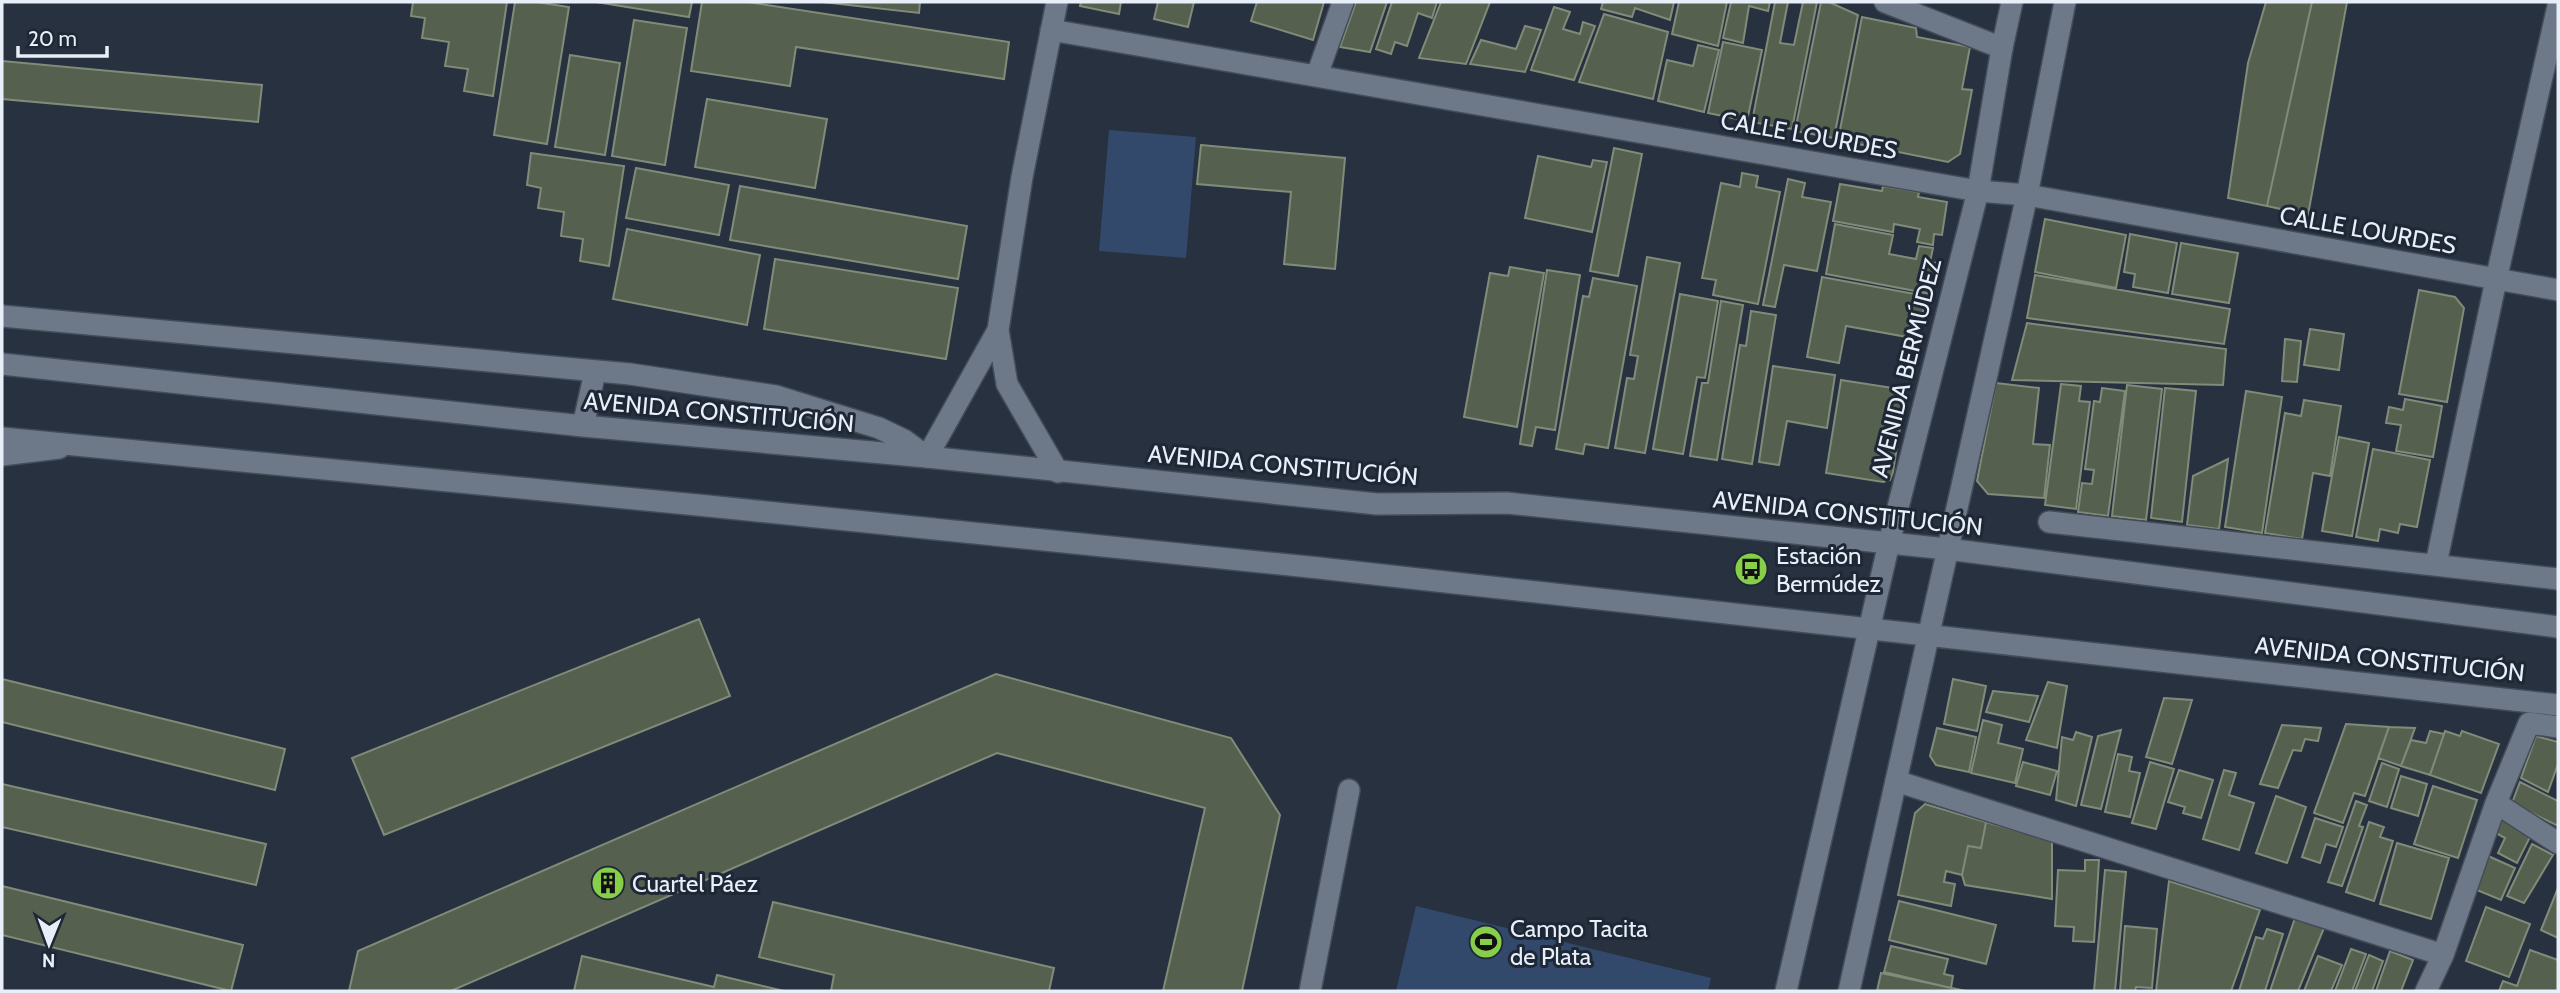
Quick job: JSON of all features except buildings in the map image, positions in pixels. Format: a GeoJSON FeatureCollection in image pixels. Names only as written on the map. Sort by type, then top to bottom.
{"type":"FeatureCollection","features":[{"type":"Feature","properties":{"kind":"street"},"geometry":{"type":"LineString","coordinates":[[1057,2],[1022,177],[998,330],[1007,384],[1058,472]]}},
{"type":"Feature","properties":{"kind":"street"},"geometry":{"type":"LineString","coordinates":[[1317,75],[1343,2]]}},
{"type":"Feature","properties":{"kind":"street"},"geometry":{"type":"LineString","coordinates":[[1885,2],[2002,48]]}},
{"type":"Feature","properties":{"kind":"street","name":"AVENIDA BERMÚDEZ"},"geometry":{"type":"LineString","coordinates":[[1786,991],[1889,543],[1978,191],[2012,2]]}},
{"type":"Feature","properties":{"kind":"street"},"geometry":{"type":"LineString","coordinates":[[1849,991],[2027,195],[2065,2]]}},
{"type":"Feature","properties":{"kind":"street"},"geometry":{"type":"LineString","coordinates":[[2436,564],[2558,6]]}},
{"type":"Feature","properties":{"kind":"street","name":"CALLE LOURDES"},"geometry":{"type":"LineString","coordinates":[[1051,30],[1978,191],[2027,195],[2558,290]]}},
{"type":"Feature","properties":{"kind":"street"},"geometry":{"type":"LineString","coordinates":[[2,316],[629,374],[776,396],[878,428],[904,440],[927,457],[998,330]]}},
{"type":"Feature","properties":{"kind":"street","name":"AVENIDA CONSTITUCIÓN"},"geometry":{"type":"LineString","coordinates":[[2,364],[583,426],[927,457],[1377,504],[1507,503],[1947,549],[2558,627]]}},
{"type":"Feature","properties":{"kind":"street"},"geometry":{"type":"LineString","coordinates":[[583,426],[594,372]]}},
{"type":"Feature","properties":{"kind":"street","name":"AVENIDA CONSTITUCIÓN"},"geometry":{"type":"LineString","coordinates":[[2,438],[1194,555],[2558,705]]}},
{"type":"Feature","properties":{"kind":"street"},"geometry":{"type":"LineString","coordinates":[[2,455],[75,447]]}},
{"type":"Feature","properties":{"kind":"street"},"geometry":{"type":"LineString","coordinates":[[2049,522],[2558,579]]}},
{"type":"Feature","properties":{"kind":"street"},"geometry":{"type":"LineString","coordinates":[[2426,991],[2443,955],[2496,803],[2529,723],[2558,727]]}},
{"type":"Feature","properties":{"kind":"street"},"geometry":{"type":"LineString","coordinates":[[1896,781],[2443,955]]}},
{"type":"Feature","properties":{"kind":"street"},"geometry":{"type":"LineString","coordinates":[[1310,991],[1349,790]]}},
{"type":"Feature","properties":{"kind":"street"},"geometry":{"type":"LineString","coordinates":[[2496,803],[2558,842]]}},
{"type":"Feature","properties":{"kind":"shaded area"},"geometry":{"type":"Polygon","coordinates":[[[1109,130],[1196,137],[1186,258],[1099,251],[1109,130]]]}},
{"type":"Feature","properties":{"kind":"shaded area","name":"Campo Tacita de Plata"},"geometry":{"type":"Polygon","coordinates":[[[1416,906],[1711,978],[1708,991],[1396,991],[1416,906]]]}},
{"type":"Feature","properties":{"kind":"place","name":"Estación Bermúdez"},"geometry":{"type":"Point","coordinates":[1751,569]}},
{"type":"Feature","properties":{"kind":"place","name":"Cuartel Páez"},"geometry":{"type":"Point","coordinates":[608,883]}},
{"type":"Feature","properties":{"kind":"place","name":"Campo Tacita de Plata"},"geometry":{"type":"Point","coordinates":[1486,942]}}]}
